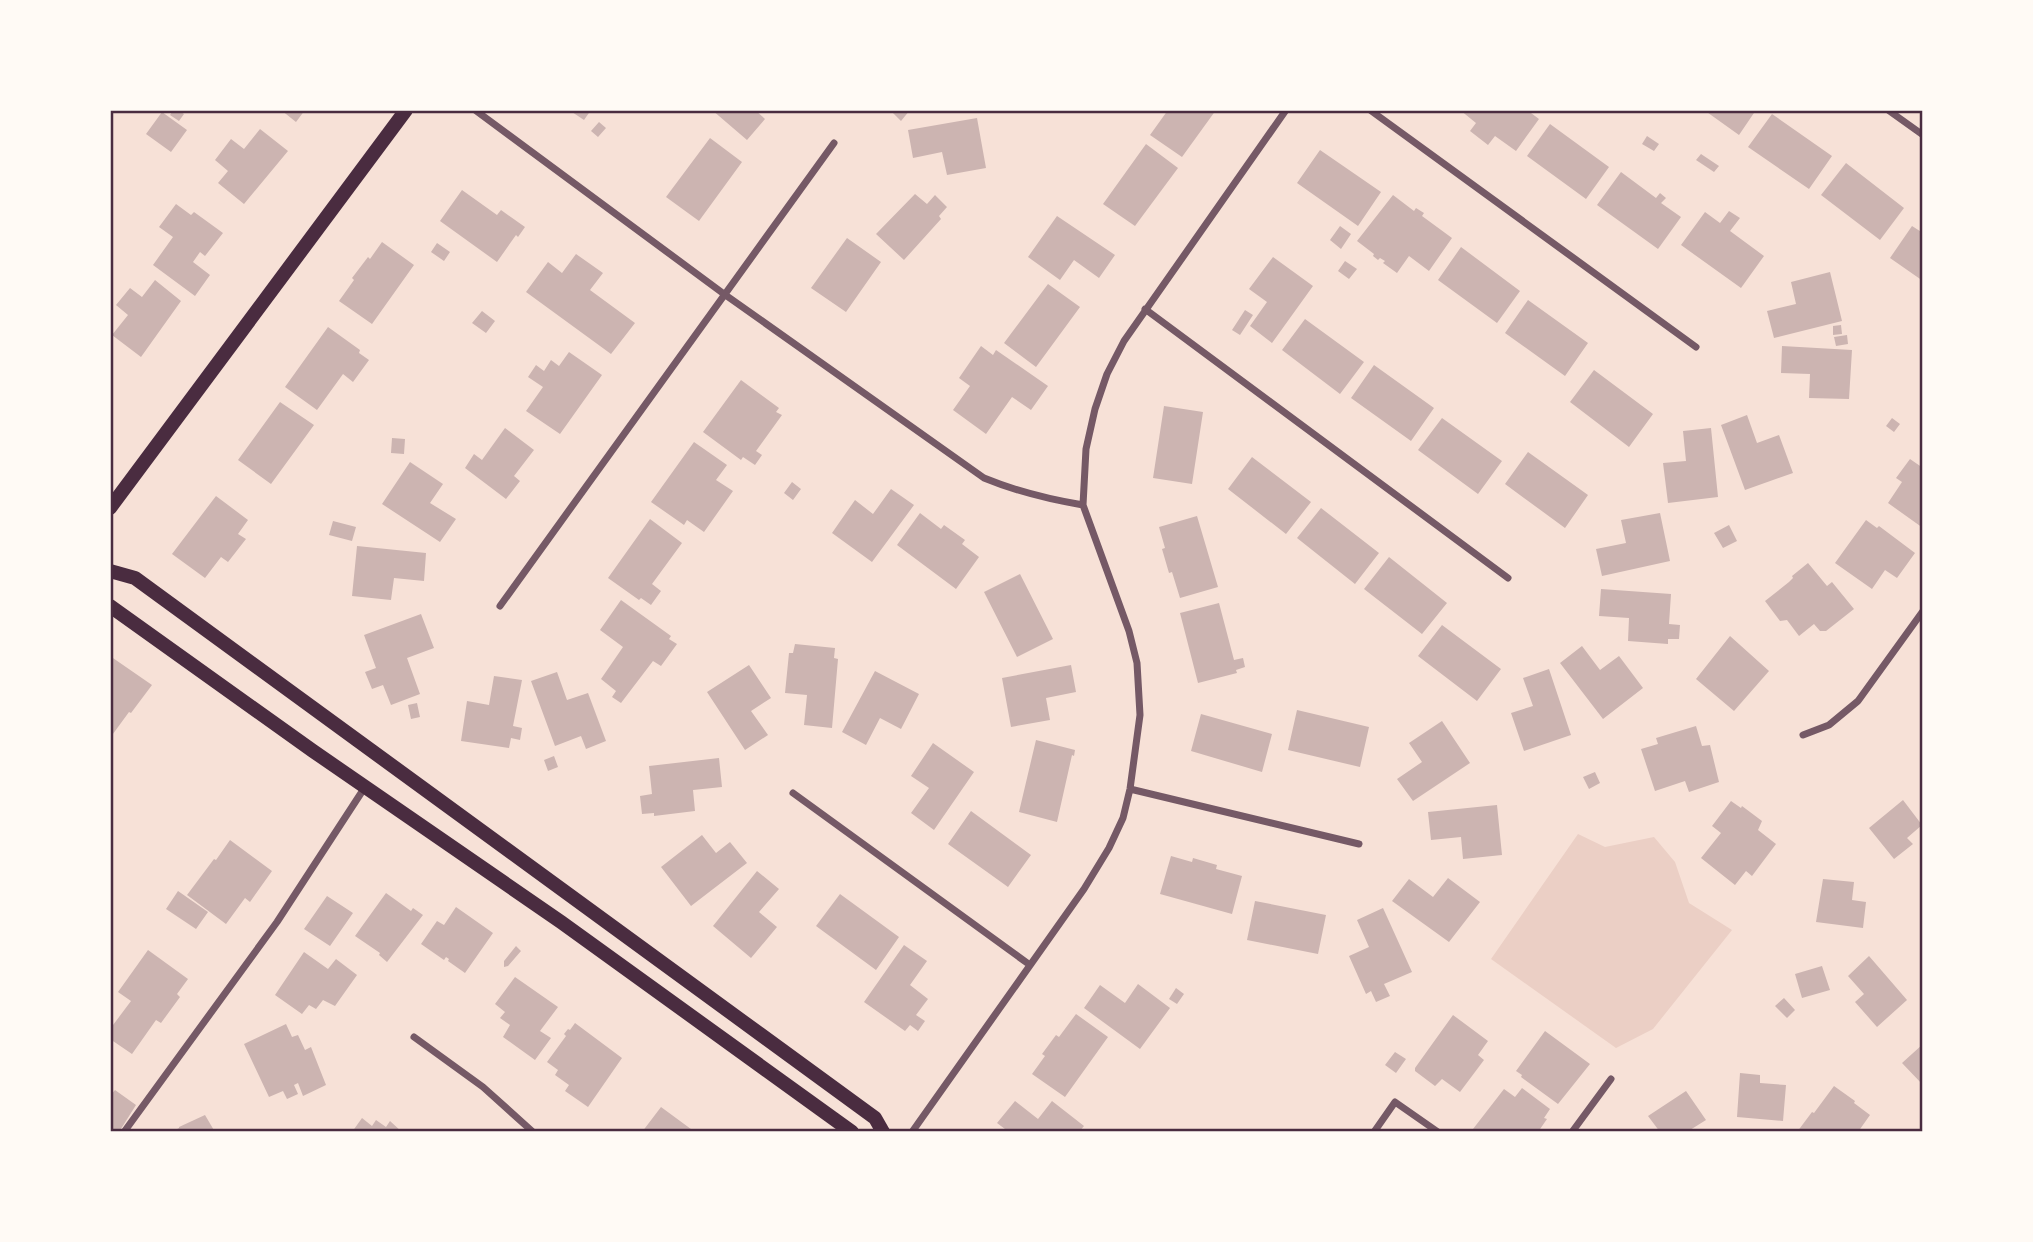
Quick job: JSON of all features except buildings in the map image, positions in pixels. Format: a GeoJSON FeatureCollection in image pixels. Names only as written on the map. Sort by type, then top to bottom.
{"type":"FeatureCollection","features":[{"type":"Feature","properties":{"kind":"main road"},"geometry":{"type":"LineString","coordinates":[[110,508],[406,110]]}},
{"type":"Feature","properties":{"kind":"main road"},"geometry":{"type":"LineString","coordinates":[[110,571],[135,578],[875,1118],[883,1132]]}},
{"type":"Feature","properties":{"kind":"main road"},"geometry":{"type":"LineString","coordinates":[[110,606],[561,922],[852,1132]]}},
{"type":"Feature","properties":{"kind":"street"},"geometry":{"type":"LineString","coordinates":[[475,110],[724,294],[984,478],[1040,498],[1083,505]]}},
{"type":"Feature","properties":{"kind":"street"},"geometry":{"type":"LineString","coordinates":[[912,1132],[1084,889],[1109,848],[1123,818],[1130,789],[1140,715],[1137,663],[1129,631],[1083,505],[1086,449],[1095,409],[1107,374],[1124,341],[1286,110]]}},
{"type":"Feature","properties":{"kind":"street"},"geometry":{"type":"LineString","coordinates":[[1370,110],[1696,347]]}},
{"type":"Feature","properties":{"kind":"street"},"geometry":{"type":"LineString","coordinates":[[1888,110],[1923,135]]}},
{"type":"Feature","properties":{"kind":"street"},"geometry":{"type":"LineString","coordinates":[[500,606],[834,142]]}},
{"type":"Feature","properties":{"kind":"street"},"geometry":{"type":"LineString","coordinates":[[1145,309],[1508,578]]}},
{"type":"Feature","properties":{"kind":"street"},"geometry":{"type":"LineString","coordinates":[[1803,735],[1829,725],[1858,701],[1923,611]]}},
{"type":"Feature","properties":{"kind":"street"},"geometry":{"type":"LineString","coordinates":[[124,1132],[277,922],[365,787]]}},
{"type":"Feature","properties":{"kind":"street"},"geometry":{"type":"LineString","coordinates":[[1130,789],[1359,844]]}},
{"type":"Feature","properties":{"kind":"street"},"geometry":{"type":"LineString","coordinates":[[793,793],[1030,965]]}},
{"type":"Feature","properties":{"kind":"street"},"geometry":{"type":"LineString","coordinates":[[414,1037],[483,1087],[533,1132]]}},
{"type":"Feature","properties":{"kind":"street"},"geometry":{"type":"LineString","coordinates":[[1572,1132],[1611,1079]]}},
{"type":"Feature","properties":{"kind":"street"},"geometry":{"type":"LineString","coordinates":[[1374,1132],[1395,1102],[1438,1132]]}},
{"type":"Feature","properties":{"kind":"shaded area"},"geometry":{"type":"Polygon","coordinates":[[[1578,834],[1605,847],[1654,837],[1675,862],[1689,903],[1732,930],[1653,1029],[1616,1048],[1491,959],[1578,834]]]}}]}
